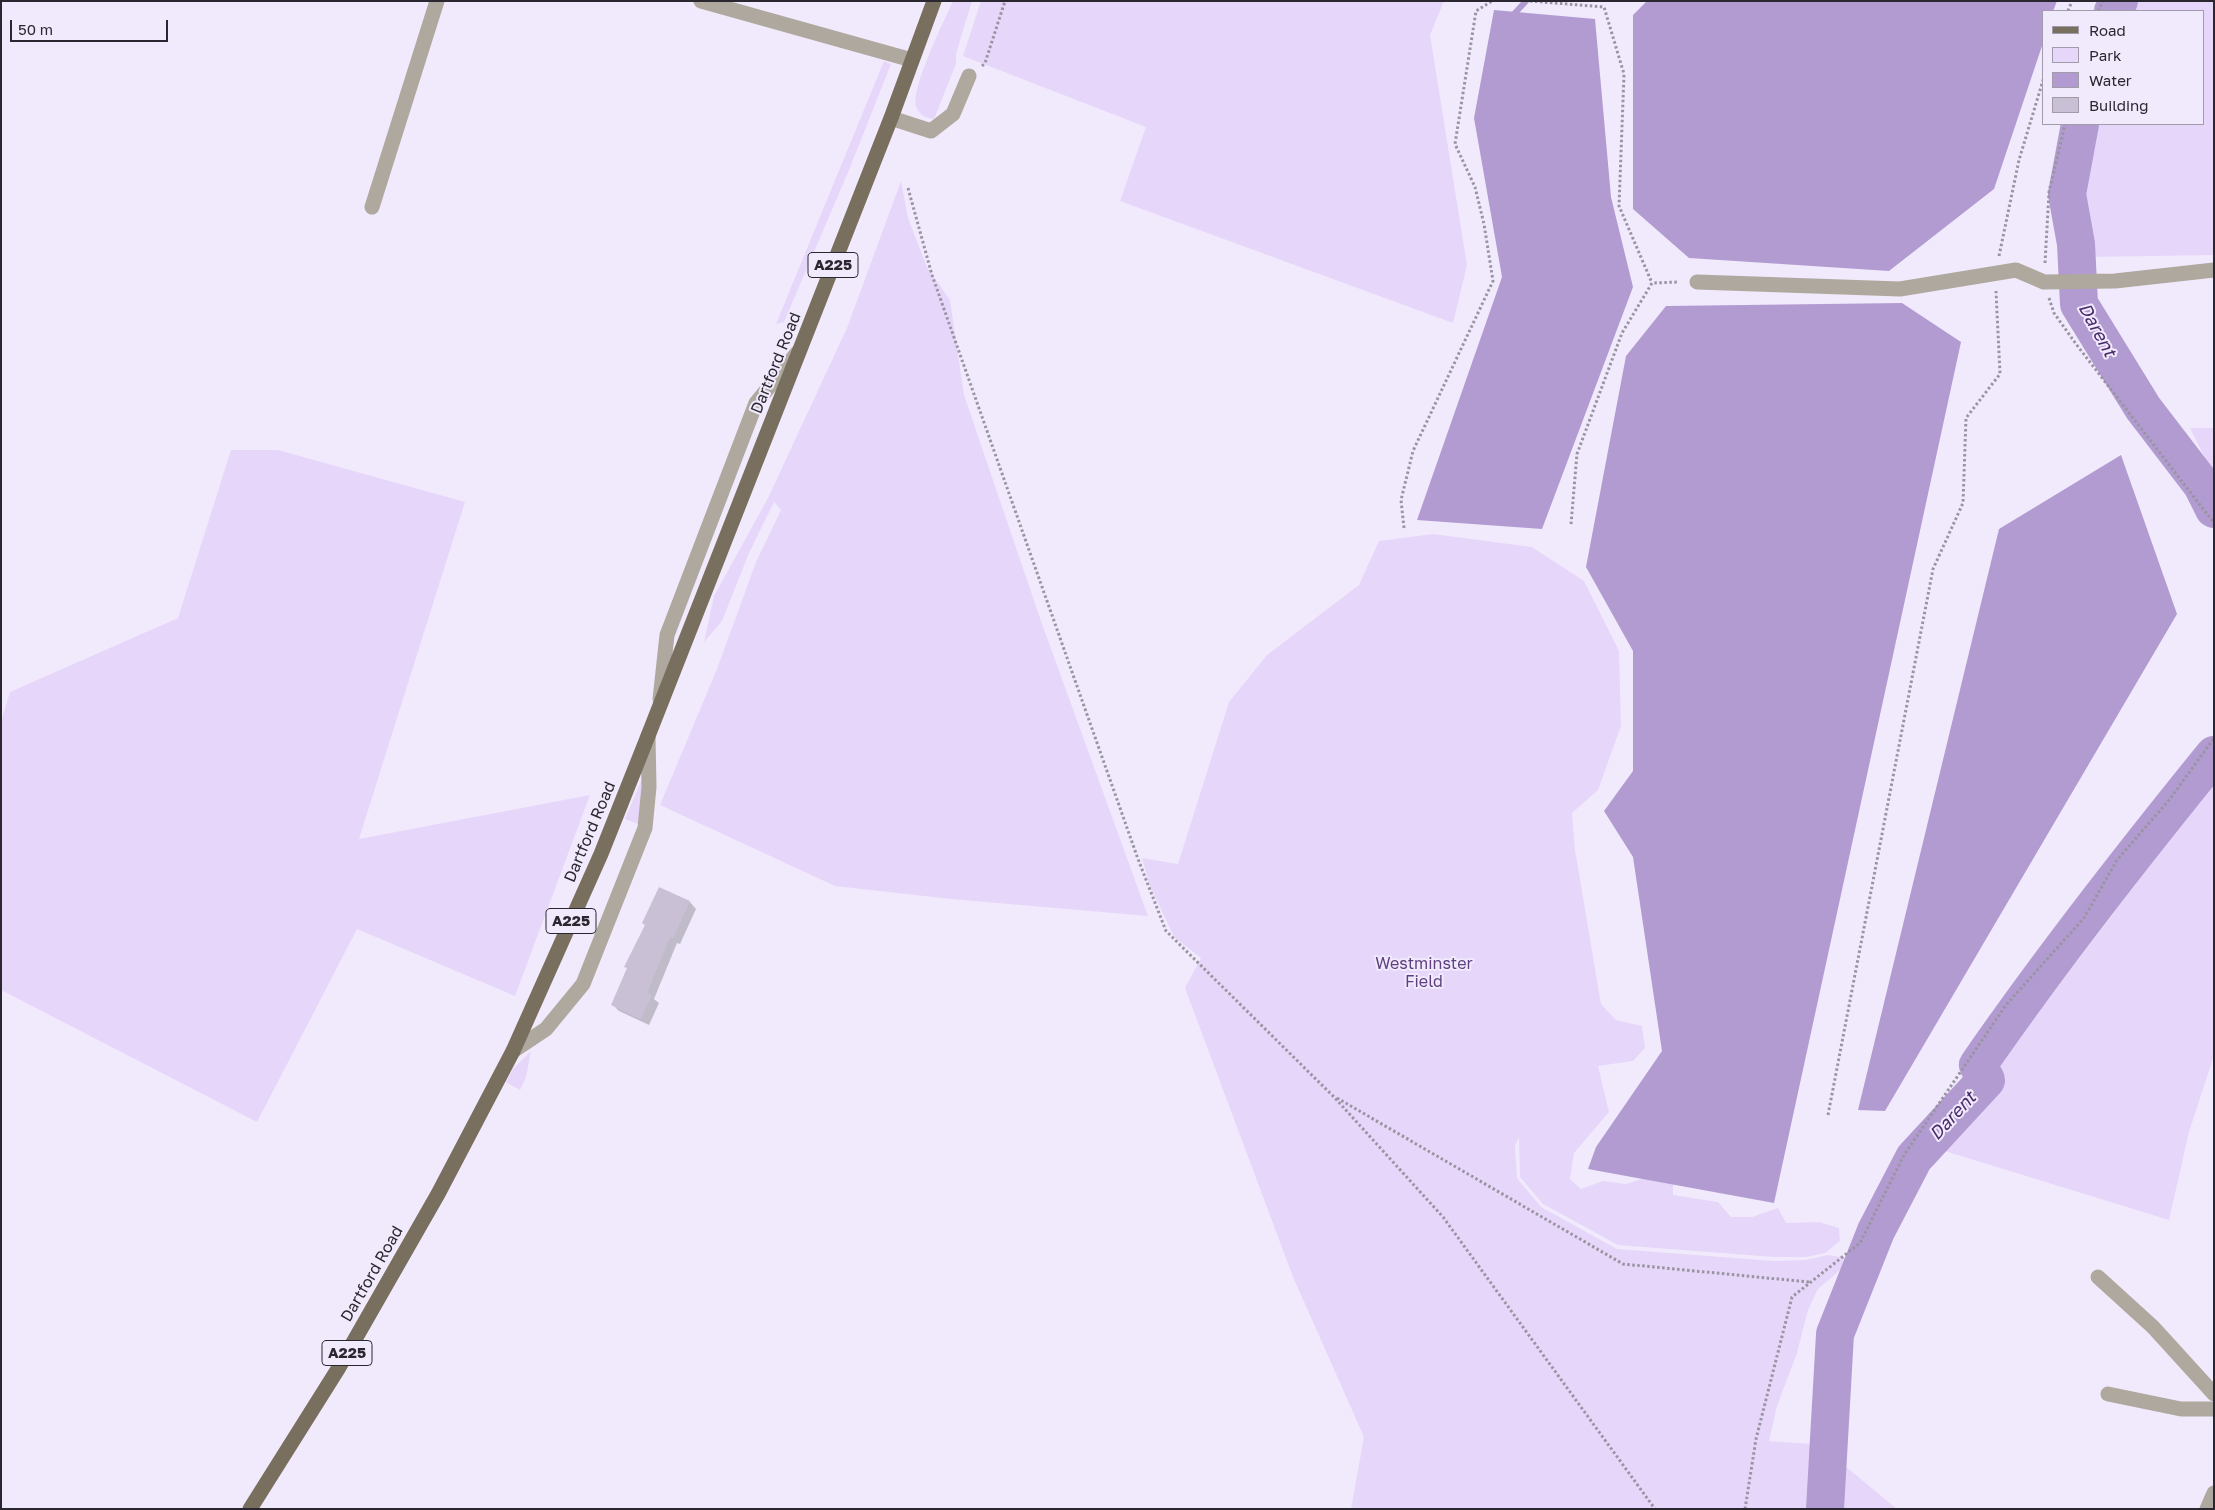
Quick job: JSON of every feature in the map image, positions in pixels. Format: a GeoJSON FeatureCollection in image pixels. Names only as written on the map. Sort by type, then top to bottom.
{"type":"FeatureCollection","features":[{"type":"Feature","properties":{"kind":"main road","name":"Dartford Road"},"geometry":{"type":"LineString","coordinates":[[250,1509],[338,1369],[438,1194],[513,1051],[601,854],[801,348],[934,1]]}},
{"type":"Feature","properties":{"kind":"street"},"geometry":{"type":"LineString","coordinates":[[372,207],[437,1]]}},
{"type":"Feature","properties":{"kind":"street"},"geometry":{"type":"LineString","coordinates":[[701,1],[912,60]]}},
{"type":"Feature","properties":{"kind":"street"},"geometry":{"type":"LineString","coordinates":[[890,118],[931,131],[953,114],[969,76]]}},
{"type":"Feature","properties":{"kind":"street"},"geometry":{"type":"LineString","coordinates":[[1698,282],[1900,289],[2016,270],[2048,281],[2114,281],[2214,270]]}},
{"type":"Feature","properties":{"kind":"street"},"geometry":{"type":"LineString","coordinates":[[659,708],[667,635],[756,403],[801,348]]}},
{"type":"Feature","properties":{"kind":"street","name":"Dartford Road"},"geometry":{"type":"LineString","coordinates":[[513,1051],[546,1029],[583,984],[645,828],[649,787],[648,736]]}},
{"type":"Feature","properties":{"kind":"street"},"geometry":{"type":"LineString","coordinates":[[2098,1277],[2153,1326],[2214,1394]]}},
{"type":"Feature","properties":{"kind":"street"},"geometry":{"type":"LineString","coordinates":[[2108,1394],[2181,1409],[2214,1409]]}},
{"type":"Feature","properties":{"kind":"street"},"geometry":{"type":"LineString","coordinates":[[2207,1509],[2214,1492]]}},
{"type":"Feature","properties":{"kind":"path"},"geometry":{"type":"LineString","coordinates":[[969,76],[985,64],[1005,1]]}},
{"type":"Feature","properties":{"kind":"path"},"geometry":{"type":"LineString","coordinates":[[1404,528],[1400,500],[1412,451],[1493,281],[1484,224],[1475,186],[1455,144],[1476,11],[1492,1]]}},
{"type":"Feature","properties":{"kind":"path"},"geometry":{"type":"LineString","coordinates":[[1530,1],[1604,6],[1624,74],[1619,206],[1652,283]]}},
{"type":"Feature","properties":{"kind":"path"},"geometry":{"type":"LineString","coordinates":[[1828,1115],[1933,569],[1963,503],[1966,418],[2000,374],[1995,273],[2019,160],[2042,84]]}},
{"type":"Feature","properties":{"kind":"path"},"geometry":{"type":"LineString","coordinates":[[2065,125],[2049,192],[2048,281],[2054,314],[2214,523]]}},
{"type":"Feature","properties":{"kind":"path"},"geometry":{"type":"LineString","coordinates":[[908,188],[932,275],[1138,860],[1166,931],[1334,1096],[1443,1217],[1655,1509]]}},
{"type":"Feature","properties":{"kind":"path"},"geometry":{"type":"LineString","coordinates":[[1652,283],[1698,282]]}},
{"type":"Feature","properties":{"kind":"path"},"geometry":{"type":"LineString","coordinates":[[1571,524],[1577,454],[1622,333],[1652,283]]}},
{"type":"Feature","properties":{"kind":"path"},"geometry":{"type":"LineString","coordinates":[[1744,1509],[1756,1439],[1792,1297],[1860,1243],[1904,1154],[2006,1004],[2084,918],[2117,860],[2170,799],[2214,738]]}},
{"type":"Feature","properties":{"kind":"path"},"geometry":{"type":"LineString","coordinates":[[1334,1096],[1623,1264],[1809,1282]]}},
{"type":"Feature","properties":{"kind":"green space"},"geometry":{"type":"Polygon","coordinates":[[[953,1],[972,1],[956,54],[956,64],[934,119],[931,119],[923,116],[916,106],[918,85],[929,54],[953,1]]]}},
{"type":"Feature","properties":{"kind":"green space"},"geometry":{"type":"Polygon","coordinates":[[[981,1],[1444,1],[1430,35],[1467,265],[1453,323],[1120,201],[1146,127],[963,56],[981,1]]]}},
{"type":"Feature","properties":{"kind":"green space"},"geometry":{"type":"Polygon","coordinates":[[[2138,1],[2214,1],[2214,255],[2088,257],[2085,191],[2095,125],[2205,125],[2205,10],[2134,10],[2138,1]]]}},
{"type":"Feature","properties":{"kind":"green space"},"geometry":{"type":"Polygon","coordinates":[[[884,61],[891,64],[849,170],[784,322],[776,324],[884,61]]]}},
{"type":"Feature","properties":{"kind":"green space"},"geometry":{"type":"Polygon","coordinates":[[[901,181],[908,218],[927,267],[950,300],[964,395],[1041,621],[1148,916],[951,899],[835,886],[660,805],[717,669],[756,562],[781,510],[774,502],[749,553],[722,621],[704,642],[714,596],[768,498],[847,328],[901,181]]]}},
{"type":"Feature","properties":{"kind":"green space"},"geometry":{"type":"Polygon","coordinates":[[[2190,428],[2214,428],[2214,476],[2190,428]]]}},
{"type":"Feature","properties":{"kind":"green space"},"geometry":{"type":"Polygon","coordinates":[[[231,450],[278,450],[465,502],[359,839],[590,795],[515,996],[357,929],[257,1122],[1,990],[1,722],[10,692],[178,618],[231,450]]]}},
{"type":"Feature","properties":{"kind":"green space","name":"Westminster Field"},"geometry":{"type":"Polygon","coordinates":[[[1433,534],[1532,547],[1584,581],[1619,651],[1621,726],[1598,790],[1572,813],[1575,850],[1601,1004],[1616,1020],[1642,1026],[1645,1048],[1633,1061],[1598,1066],[1609,1112],[1574,1153],[1570,1179],[1581,1189],[1603,1181],[1626,1184],[1648,1177],[1673,1177],[1673,1195],[1718,1202],[1731,1217],[1752,1217],[1778,1208],[1786,1223],[1819,1222],[1839,1228],[1840,1241],[1825,1253],[1806,1257],[1774,1257],[1618,1245],[1543,1204],[1520,1177],[1519,1137],[1515,1146],[1517,1178],[1541,1207],[1617,1249],[1774,1261],[1806,1260],[1828,1255],[1853,1259],[1818,1289],[1808,1310],[1797,1353],[1777,1406],[1769,1441],[1813,1444],[1826,1449],[1822,1509],[1351,1509],[1364,1437],[1293,1277],[1185,988],[1201,958],[1174,937],[1150,886],[1142,858],[1178,864],[1229,702],[1267,655],[1359,585],[1379,541],[1433,534]]]}},
{"type":"Feature","properties":{"kind":"green space"},"geometry":{"type":"Polygon","coordinates":[[[642,779],[643,796],[638,824],[625,819],[642,779]]]}},
{"type":"Feature","properties":{"kind":"green space"},"geometry":{"type":"Polygon","coordinates":[[[2214,781],[2214,1055],[2189,1132],[2169,1220],[1935,1148],[2214,781]]]}},
{"type":"Feature","properties":{"kind":"green space"},"geometry":{"type":"Polygon","coordinates":[[[531,1051],[526,1077],[520,1090],[506,1082],[513,1069],[531,1051]]]}},
{"type":"Feature","properties":{"kind":"green space"},"geometry":{"type":"Polygon","coordinates":[[[1839,1461],[1897,1509],[1837,1509],[1839,1461]]]}},
{"type":"Feature","properties":{"kind":"water"},"geometry":{"type":"Polygon","coordinates":[[[1647,1],[2057,1],[2053,10],[2042,10],[2042,46],[1994,189],[1889,271],[1689,258],[1633,209],[1633,15],[1647,1]]]}},
{"type":"Feature","properties":{"kind":"water"},"geometry":{"type":"Polygon","coordinates":[[[1494,10],[1595,19],[1611,197],[1633,287],[1542,529],[1417,520],[1502,277],[1474,118],[1494,10]]]}},
{"type":"Feature","properties":{"kind":"water"},"geometry":{"type":"Polygon","coordinates":[[[1902,303],[1961,342],[1774,1203],[1588,1169],[1596,1147],[1662,1051],[1633,857],[1604,811],[1633,771],[1633,651],[1586,567],[1626,356],[1666,306],[1902,303]]]}},
{"type":"Feature","properties":{"kind":"water"},"geometry":{"type":"Polygon","coordinates":[[[2121,455],[2177,614],[1885,1111],[1858,1110],[1999,529],[2121,455]]]}},
{"type":"Feature","properties":{"kind":"building"},"geometry":{"type":"Polygon","coordinates":[[[659,887],[690,901],[673,938],[670,937],[647,993],[652,995],[641,1019],[611,1005],[627,968],[624,967],[645,925],[642,923],[659,887]]]}},
{"type":"Feature","properties":{"kind":"waterway"},"geometry":{"type":"LineString","coordinates":[[1515,13],[1526,1]]}},
{"type":"Feature","properties":{"kind":"waterway","name":"Darent"},"geometry":{"type":"LineString","coordinates":[[2114,10],[2119,1]]}},
{"type":"Feature","properties":{"kind":"waterway","name":"Darent"},"geometry":{"type":"LineString","coordinates":[[2080,125],[2067,194],[2076,244],[2079,304],[2143,408],[2202,485],[2214,509]]}},
{"type":"Feature","properties":{"kind":"waterway","name":"Darent"},"geometry":{"type":"LineString","coordinates":[[1825,1509],[1835,1334],[1876,1231],[1914,1158],[1986,1080],[1978,1065],[2006,1025],[2093,908],[2214,755]]}}]}
